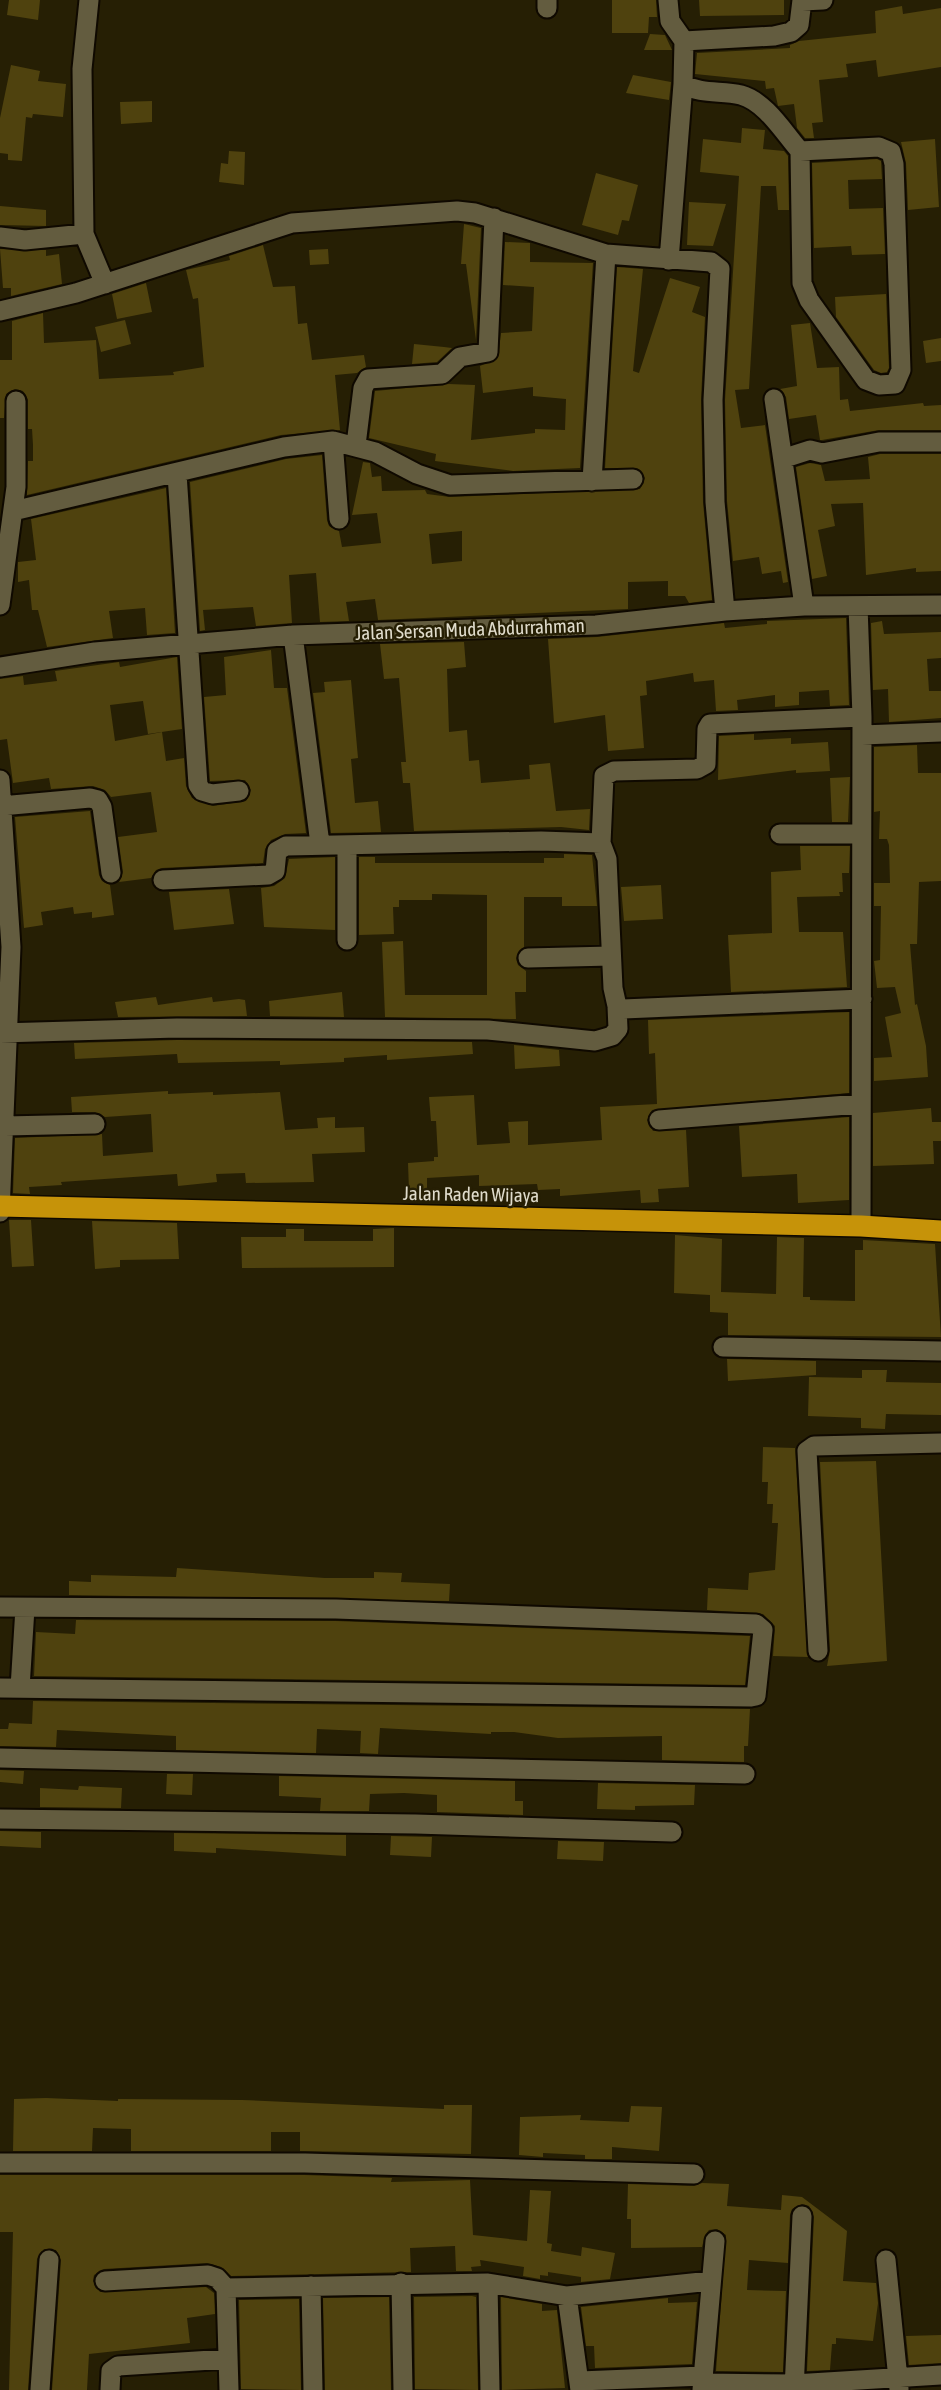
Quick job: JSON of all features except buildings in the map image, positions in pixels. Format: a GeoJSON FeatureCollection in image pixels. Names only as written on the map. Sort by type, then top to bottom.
{"type":"FeatureCollection","features":[{"type":"Feature","properties":{"kind":"highway","name":"Jalan Raden Wijaya"},"geometry":{"type":"LineString","coordinates":[[0,1206],[861,1226],[941,1231]]}},
{"type":"Feature","properties":{"kind":"street"},"geometry":{"type":"LineString","coordinates":[[89,0],[82,69],[84,234],[103,278]]}},
{"type":"Feature","properties":{"kind":"street"},"geometry":{"type":"LineString","coordinates":[[668,0],[670,21],[684,41],[669,254]]}},
{"type":"Feature","properties":{"kind":"street"},"geometry":{"type":"LineString","coordinates":[[684,41],[783,35],[799,25],[802,0],[823,0]]}},
{"type":"Feature","properties":{"kind":"street"},"geometry":{"type":"LineString","coordinates":[[683,84],[694,90],[741,95],[754,102],[800,152],[802,283],[808,300],[866,380],[879,385],[895,384],[901,370],[891,152],[879,147],[800,152]]}},
{"type":"Feature","properties":{"kind":"street"},"geometry":{"type":"LineString","coordinates":[[0,311],[292,223],[457,211],[494,219],[606,254],[669,254],[702,261],[720,269],[713,413],[715,502],[725,611]]}},
{"type":"Feature","properties":{"kind":"street"},"geometry":{"type":"LineString","coordinates":[[356,445],[363,388],[368,379],[442,374],[460,356],[488,352],[494,219]]}},
{"type":"Feature","properties":{"kind":"street"},"geometry":{"type":"LineString","coordinates":[[0,237],[25,240],[84,234]]}},
{"type":"Feature","properties":{"kind":"street"},"geometry":{"type":"LineString","coordinates":[[592,481],[606,254]]}},
{"type":"Feature","properties":{"kind":"street"},"geometry":{"type":"LineString","coordinates":[[774,400],[785,458],[804,606]]}},
{"type":"Feature","properties":{"kind":"street"},"geometry":{"type":"LineString","coordinates":[[0,605],[16,487],[16,401]]}},
{"type":"Feature","properties":{"kind":"street"},"geometry":{"type":"LineString","coordinates":[[333,441],[339,519]]}},
{"type":"Feature","properties":{"kind":"street"},"geometry":{"type":"LineString","coordinates":[[13,512],[284,447],[333,441],[356,445],[417,474],[450,485],[633,479]]}},
{"type":"Feature","properties":{"kind":"street"},"geometry":{"type":"LineString","coordinates":[[785,458],[810,450],[822,453],[879,442],[941,442]]}},
{"type":"Feature","properties":{"kind":"street"},"geometry":{"type":"LineString","coordinates":[[177,474],[198,785],[202,791],[212,793],[239,791]]}},
{"type":"Feature","properties":{"kind":"street","name":"Jalan Sersan Muda Abdurrahman"},"geometry":{"type":"LineString","coordinates":[[0,667],[95,652],[293,635],[596,625],[725,611],[804,606],[941,605]]}},
{"type":"Feature","properties":{"kind":"street"},"geometry":{"type":"LineString","coordinates":[[858,606],[862,727],[861,1226]]}},
{"type":"Feature","properties":{"kind":"street"},"geometry":{"type":"LineString","coordinates":[[293,635],[320,844]]}},
{"type":"Feature","properties":{"kind":"street"},"geometry":{"type":"LineString","coordinates":[[4,1033],[168,1029],[488,1030],[594,1041],[612,1036],[618,1029],[611,957],[607,859],[601,843],[604,776],[614,771],[698,769],[705,764],[707,729],[710,724],[862,727],[941,733]]}},
{"type":"Feature","properties":{"kind":"street"},"geometry":{"type":"LineString","coordinates":[[0,780],[2,870],[11,938],[4,1033],[5,1126],[0,1212]]}},
{"type":"Feature","properties":{"kind":"street"},"geometry":{"type":"LineString","coordinates":[[1,806],[90,798],[99,800],[111,873]]}},
{"type":"Feature","properties":{"kind":"street"},"geometry":{"type":"LineString","coordinates":[[780,834],[862,835]]}},
{"type":"Feature","properties":{"kind":"street"},"geometry":{"type":"LineString","coordinates":[[163,880],[268,875],[275,871],[277,850],[281,846],[541,841],[601,843]]}},
{"type":"Feature","properties":{"kind":"street"},"geometry":{"type":"LineString","coordinates":[[346,940],[347,846]]}},
{"type":"Feature","properties":{"kind":"street"},"geometry":{"type":"LineString","coordinates":[[528,958],[611,957]]}},
{"type":"Feature","properties":{"kind":"street"},"geometry":{"type":"LineString","coordinates":[[617,1006],[623,1009],[862,999]]}},
{"type":"Feature","properties":{"kind":"street"},"geometry":{"type":"LineString","coordinates":[[659,1120],[860,1104]]}},
{"type":"Feature","properties":{"kind":"street"},"geometry":{"type":"LineString","coordinates":[[5,1126],[95,1124]]}},
{"type":"Feature","properties":{"kind":"street"},"geometry":{"type":"LineString","coordinates":[[723,1348],[941,1351]]}},
{"type":"Feature","properties":{"kind":"street"},"geometry":{"type":"LineString","coordinates":[[818,1651],[807,1451],[814,1446],[941,1443]]}},
{"type":"Feature","properties":{"kind":"street"},"geometry":{"type":"LineString","coordinates":[[0,1607],[336,1609],[756,1624],[763,1630],[761,1669],[756,1696],[751,1697],[0,1688]]}},
{"type":"Feature","properties":{"kind":"street"},"geometry":{"type":"LineString","coordinates":[[20,1688],[25,1608]]}},
{"type":"Feature","properties":{"kind":"street"},"geometry":{"type":"LineString","coordinates":[[0,1758],[745,1774]]}},
{"type":"Feature","properties":{"kind":"street"},"geometry":{"type":"LineString","coordinates":[[0,1819],[416,1824],[672,1832]]}},
{"type":"Feature","properties":{"kind":"street"},"geometry":{"type":"LineString","coordinates":[[0,2163],[305,2164],[694,2174]]}},
{"type":"Feature","properties":{"kind":"street"},"geometry":{"type":"LineString","coordinates":[[794,2387],[802,2216]]}},
{"type":"Feature","properties":{"kind":"street"},"geometry":{"type":"LineString","coordinates":[[702,2383],[715,2241]]}},
{"type":"Feature","properties":{"kind":"street"},"geometry":{"type":"LineString","coordinates":[[40,2390],[49,2260]]}},
{"type":"Feature","properties":{"kind":"street"},"geometry":{"type":"LineString","coordinates":[[886,2260],[898,2384]]}},
{"type":"Feature","properties":{"kind":"street"},"geometry":{"type":"LineString","coordinates":[[105,2281],[208,2275],[217,2278],[226,2288],[229,2390]]}},
{"type":"Feature","properties":{"kind":"street"},"geometry":{"type":"LineString","coordinates":[[226,2288],[488,2283],[567,2296],[711,2281]]}},
{"type":"Feature","properties":{"kind":"street"},"geometry":{"type":"LineString","coordinates":[[401,2283],[403,2390]]}},
{"type":"Feature","properties":{"kind":"street"},"geometry":{"type":"LineString","coordinates":[[488,2283],[490,2390]]}},
{"type":"Feature","properties":{"kind":"street"},"geometry":{"type":"LineString","coordinates":[[311,2286],[313,2390]]}},
{"type":"Feature","properties":{"kind":"street"},"geometry":{"type":"LineString","coordinates":[[567,2296],[580,2386],[702,2383],[794,2387],[898,2384],[941,2375]]}},
{"type":"Feature","properties":{"kind":"street"},"geometry":{"type":"LineString","coordinates":[[110,2390],[111,2371],[118,2366],[228,2359]]}}]}
